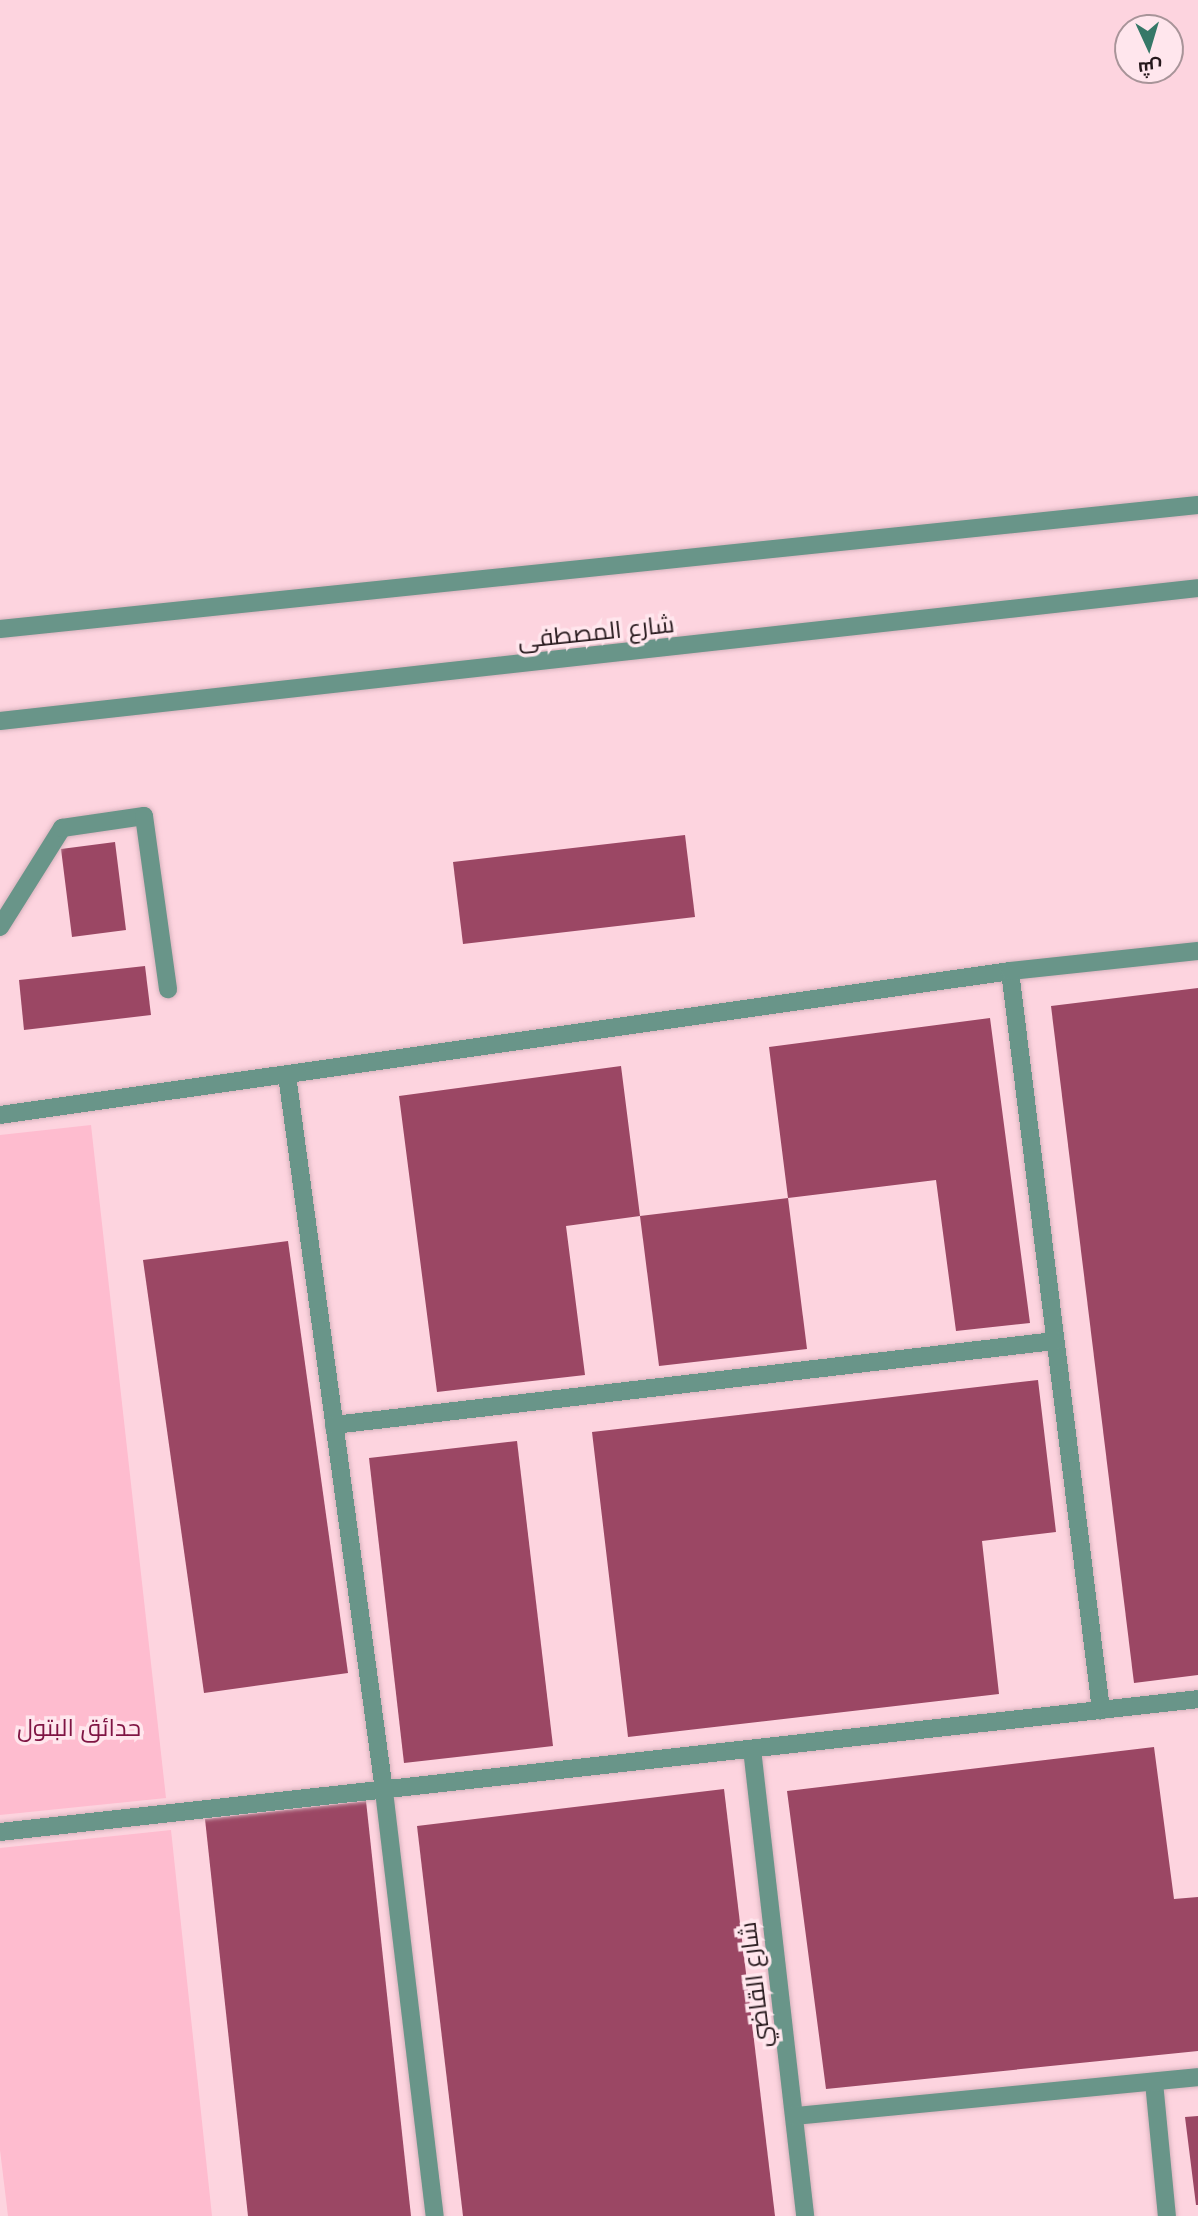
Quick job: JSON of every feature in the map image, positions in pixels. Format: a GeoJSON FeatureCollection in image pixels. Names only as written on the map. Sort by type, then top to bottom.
{"type":"FeatureCollection","features":[{"type":"Feature","properties":{"kind":"street"},"geometry":{"type":"LineString","coordinates":[[0,629],[1198,505]]}},
{"type":"Feature","properties":{"kind":"street","name":"شارع المصطفى"},"geometry":{"type":"LineString","coordinates":[[0,721],[1198,589]]}},
{"type":"Feature","properties":{"kind":"street"},"geometry":{"type":"LineString","coordinates":[[0,927],[62,828],[144,816],[168,989]]}},
{"type":"Feature","properties":{"kind":"street"},"geometry":{"type":"LineString","coordinates":[[0,1115],[1010,971],[1198,951]]}},
{"type":"Feature","properties":{"kind":"street"},"geometry":{"type":"LineString","coordinates":[[1010,971],[1101,1710]]}},
{"type":"Feature","properties":{"kind":"street"},"geometry":{"type":"LineString","coordinates":[[287,1075],[384,1791],[435,2216]]}},
{"type":"Feature","properties":{"kind":"street"},"geometry":{"type":"LineString","coordinates":[[334,1425],[1055,1341]]}},
{"type":"Feature","properties":{"kind":"street"},"geometry":{"type":"LineString","coordinates":[[0,1832],[1198,1699]]}},
{"type":"Feature","properties":{"kind":"street","name":"شارع القاضي"},"geometry":{"type":"LineString","coordinates":[[752,1749],[805,2216]]}},
{"type":"Feature","properties":{"kind":"street"},"geometry":{"type":"LineString","coordinates":[[795,2116],[1198,2077]]}},
{"type":"Feature","properties":{"kind":"street"},"geometry":{"type":"LineString","coordinates":[[1154,2082],[1167,2216]]}},
{"type":"Feature","properties":{"kind":"green space","name":"حدائق البتول"},"geometry":{"type":"Polygon","coordinates":[[[91,1125],[166,1798],[0,1815],[0,1135],[91,1125]]]}},
{"type":"Feature","properties":{"kind":"green space"},"geometry":{"type":"Polygon","coordinates":[[[171,1830],[212,2216],[8,2216],[0,2150],[0,1848],[171,1830]]]}},
{"type":"Feature","properties":{"kind":"building"},"geometry":{"type":"Polygon","coordinates":[[[685,835],[695,917],[463,944],[453,862],[685,835]]]}},
{"type":"Feature","properties":{"kind":"building"},"geometry":{"type":"Polygon","coordinates":[[[115,842],[126,930],[72,937],[61,849],[115,842]]]}},
{"type":"Feature","properties":{"kind":"building"},"geometry":{"type":"Polygon","coordinates":[[[145,966],[151,1015],[24,1030],[19,980],[145,966]]]}},
{"type":"Feature","properties":{"kind":"building"},"geometry":{"type":"Polygon","coordinates":[[[1198,988],[1198,1675],[1134,1683],[1051,1006],[1198,988]]]}},
{"type":"Feature","properties":{"kind":"building"},"geometry":{"type":"Polygon","coordinates":[[[990,1018],[1030,1323],[956,1331],[936,1180],[788,1198],[769,1047],[990,1018]]]}},
{"type":"Feature","properties":{"kind":"building"},"geometry":{"type":"Polygon","coordinates":[[[621,1066],[640,1216],[566,1226],[585,1375],[437,1392],[399,1096],[621,1066]]]}},
{"type":"Feature","properties":{"kind":"building"},"geometry":{"type":"Polygon","coordinates":[[[788,1198],[807,1349],[659,1366],[640,1216],[788,1198]]]}},
{"type":"Feature","properties":{"kind":"building"},"geometry":{"type":"Polygon","coordinates":[[[288,1241],[348,1673],[204,1693],[143,1260],[288,1241]]]}},
{"type":"Feature","properties":{"kind":"building"},"geometry":{"type":"Polygon","coordinates":[[[1038,1380],[1056,1532],[982,1541],[999,1694],[628,1737],[592,1432],[1038,1380]]]}},
{"type":"Feature","properties":{"kind":"building"},"geometry":{"type":"Polygon","coordinates":[[[517,1441],[553,1746],[404,1763],[369,1458],[517,1441]]]}},
{"type":"Feature","properties":{"kind":"building"},"geometry":{"type":"Polygon","coordinates":[[[1154,1747],[1174,1899],[1198,1897],[1198,2051],[826,2089],[787,1791],[1154,1747]]]}},
{"type":"Feature","properties":{"kind":"building"},"geometry":{"type":"Polygon","coordinates":[[[724,1789],[775,2216],[463,2216],[417,1826],[724,1789]]]}},
{"type":"Feature","properties":{"kind":"building"},"geometry":{"type":"Polygon","coordinates":[[[366,1801],[411,2216],[248,2216],[205,1819],[366,1801]]]}},
{"type":"Feature","properties":{"kind":"building"},"geometry":{"type":"Polygon","coordinates":[[[1198,2116],[1198,2205],[1196,2205],[1185,2117],[1198,2116]]]}}]}
